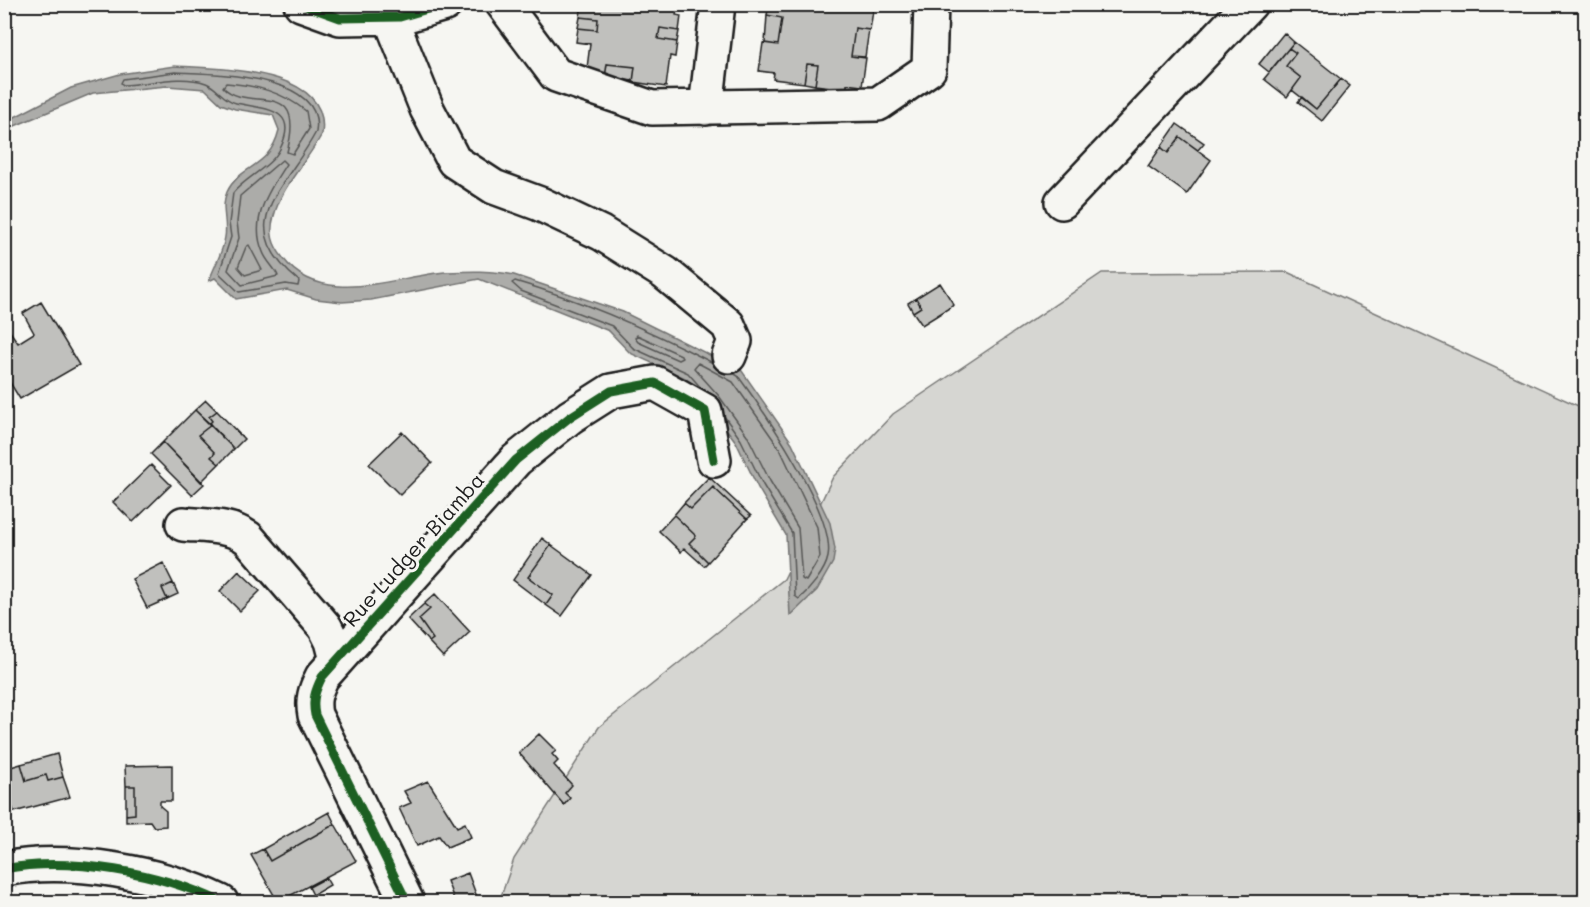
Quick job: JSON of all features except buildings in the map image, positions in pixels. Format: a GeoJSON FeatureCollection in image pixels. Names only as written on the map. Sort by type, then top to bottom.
{"type":"FeatureCollection","features":[{"type":"Feature","properties":{"kind":"street"},"geometry":{"type":"LineString","coordinates":[[301,4],[340,18],[390,17],[445,4]]}},
{"type":"Feature","properties":{"kind":"street"},"geometry":{"type":"LineString","coordinates":[[503,4],[556,75],[652,108],[878,104],[929,69],[931,4]]}},
{"type":"Feature","properties":{"kind":"street"},"geometry":{"type":"LineString","coordinates":[[706,108],[718,4]]}},
{"type":"Feature","properties":{"kind":"street"},"geometry":{"type":"LineString","coordinates":[[1062,202],[1250,4]]}},
{"type":"Feature","properties":{"kind":"street"},"geometry":{"type":"LineString","coordinates":[[390,17],[427,109],[454,161],[494,187],[540,204],[601,233],[665,273],[728,325],[735,342],[729,356]]}},
{"type":"Feature","properties":{"kind":"street","name":"Rue Ludger Biamba"},"geometry":{"type":"LineString","coordinates":[[407,903],[315,715],[313,703],[315,691],[322,677],[516,460],[570,417],[611,392],[655,383],[705,411],[714,460]]}},
{"type":"Feature","properties":{"kind":"street"},"geometry":{"type":"LineString","coordinates":[[183,524],[235,530],[249,538],[325,627],[337,660]]}},
{"type":"Feature","properties":{"kind":"street"},"geometry":{"type":"LineString","coordinates":[[4,869],[70,865],[123,872],[196,891],[221,903]]}},
{"type":"Feature","properties":{"kind":"shaded area"},"geometry":{"type":"Polygon","coordinates":[[[1287,272],[1585,409],[1585,902],[499,902],[514,859],[599,727],[784,579],[833,477],[893,414],[1102,273],[1287,272]]]}},
{"type":"Feature","properties":{"kind":"water"},"geometry":{"type":"Polygon","coordinates":[[[175,66],[218,68],[268,76],[291,84],[309,96],[320,112],[322,134],[283,194],[272,222],[272,238],[276,248],[299,273],[317,282],[338,286],[360,286],[446,272],[506,273],[623,312],[742,371],[792,443],[830,523],[835,549],[833,562],[817,590],[790,616],[786,535],[758,488],[736,442],[693,384],[685,378],[630,353],[609,331],[479,279],[371,300],[342,302],[316,299],[287,290],[236,299],[215,278],[209,281],[224,243],[226,231],[224,203],[227,192],[240,176],[269,152],[279,130],[273,115],[235,109],[221,104],[205,89],[167,86],[93,93],[5,130],[5,122],[71,88],[120,74],[175,66]]]}},
{"type":"Feature","properties":{"kind":"cycle path"},"geometry":{"type":"LineString","coordinates":[[301,4],[340,18],[400,17],[445,4]]}},
{"type":"Feature","properties":{"kind":"cycle path"},"geometry":{"type":"LineString","coordinates":[[407,902],[315,715],[315,696],[322,677],[516,460],[570,417],[611,391],[655,383],[705,411],[714,460]]}},
{"type":"Feature","properties":{"kind":"cycle path"},"geometry":{"type":"LineString","coordinates":[[4,869],[30,865],[58,865],[115,870],[171,883],[221,902]]}}]}
